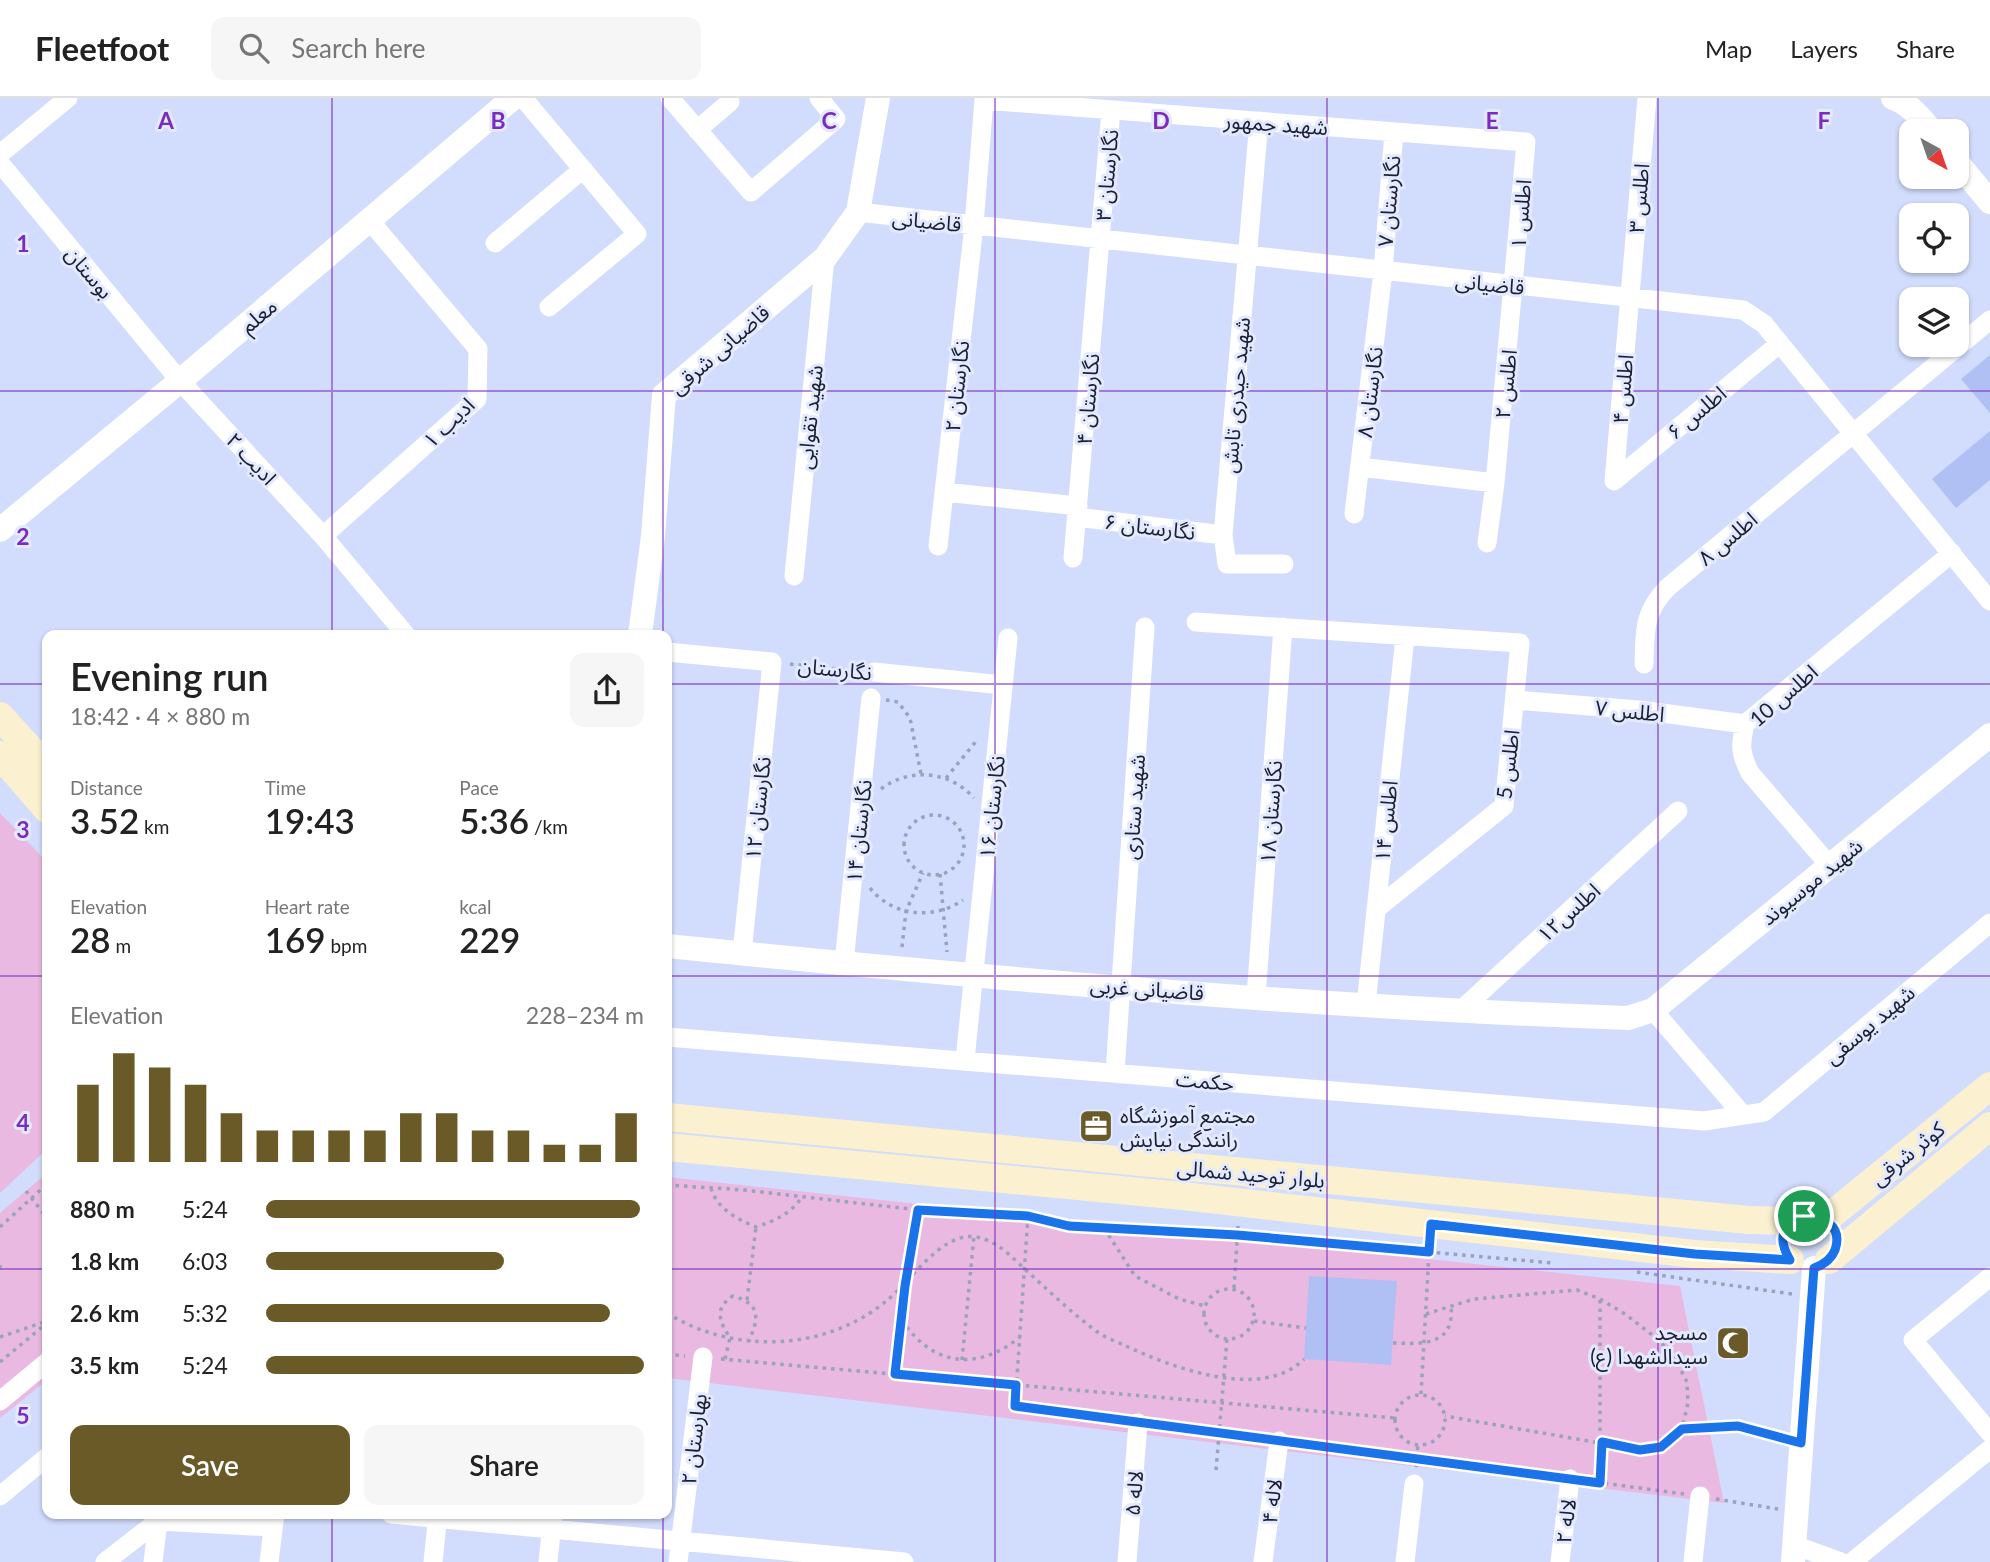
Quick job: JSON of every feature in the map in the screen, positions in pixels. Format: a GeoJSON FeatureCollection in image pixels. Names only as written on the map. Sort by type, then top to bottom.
{"type":"FeatureCollection","features":[{"type":"Feature","properties":{"kind":"main road"},"geometry":{"type":"LineString","coordinates":[[0,716],[42,762]]}},
{"type":"Feature","properties":{"kind":"main road"},"geometry":{"type":"LineString","coordinates":[[0,755],[42,803]]}},
{"type":"Feature","properties":{"kind":"main road","name":"کوثر شرقی"},"geometry":{"type":"LineString","coordinates":[[1825,1220],[1990,1086]]}},
{"type":"Feature","properties":{"kind":"main road","name":"بلوار توحید شمالی"},"geometry":{"type":"LineString","coordinates":[[672,1117],[1749,1220],[1794,1221]]}},
{"type":"Feature","properties":{"kind":"main road","name":"کوثر شرقی"},"geometry":{"type":"LineString","coordinates":[[1811,1263],[1990,1126]]}},
{"type":"Feature","properties":{"kind":"main road","name":"بلوار توحید شمالی"},"geometry":{"type":"LineString","coordinates":[[672,1147],[1239,1203],[1695,1254],[1811,1263]]}},
{"type":"Feature","properties":{"kind":"main road"},"geometry":{"type":"LineString","coordinates":[[1804,1216],[1825,1220],[1836,1239],[1835,1250],[1811,1263],[1784,1251],[1786,1229],[1794,1221],[1804,1216]]}},
{"type":"Feature","properties":{"kind":"street"},"geometry":{"type":"LineString","coordinates":[[0,155],[68,98]]}},
{"type":"Feature","properties":{"kind":"street","name":"معلم"},"geometry":{"type":"LineString","coordinates":[[0,530],[513,98]]}},
{"type":"Feature","properties":{"kind":"street"},"geometry":{"type":"LineString","coordinates":[[523,98],[638,234],[549,307]]}},
{"type":"Feature","properties":{"kind":"street"},"geometry":{"type":"LineString","coordinates":[[670,98],[751,192],[836,119],[819,98]]}},
{"type":"Feature","properties":{"kind":"street","name":"قاضیانی شرقی"},"geometry":{"type":"LineString","coordinates":[[641,630],[653,536],[664,395],[825,258],[858,212],[878,98]]}},
{"type":"Feature","properties":{"kind":"street","name":"اطلس ۳"},"geometry":{"type":"LineString","coordinates":[[1630,298],[1647,98]]}},
{"type":"Feature","properties":{"kind":"street"},"geometry":{"type":"LineString","coordinates":[[1897,98],[1922,119]]}},
{"type":"Feature","properties":{"kind":"street","name":"شهید جمهور"},"geometry":{"type":"LineString","coordinates":[[984,100],[1526,142]]}},
{"type":"Feature","properties":{"kind":"street","name":"نگارستان ۲"},"geometry":{"type":"LineString","coordinates":[[938,547],[974,225],[984,100]]}},
{"type":"Feature","properties":{"kind":"street"},"geometry":{"type":"LineString","coordinates":[[697,130],[730,102]]}},
{"type":"Feature","properties":{"kind":"street","name":"نگارستان ۳"},"geometry":{"type":"LineString","coordinates":[[1101,239],[1111,110]]}},
{"type":"Feature","properties":{"kind":"street","name":"شهید حیدری تابش"},"geometry":{"type":"LineString","coordinates":[[1223,535],[1259,121]]}},
{"type":"Feature","properties":{"kind":"street","name":"نگارستان ۷"},"geometry":{"type":"LineString","coordinates":[[1383,271],[1394,132]]}},
{"type":"Feature","properties":{"kind":"street","name":"اطلس ۱"},"geometry":{"type":"LineString","coordinates":[[1514,285],[1526,142]]}},
{"type":"Feature","properties":{"kind":"street","name":"بوستان"},"geometry":{"type":"LineString","coordinates":[[0,163],[180,381]]}},
{"type":"Feature","properties":{"kind":"street"},"geometry":{"type":"LineString","coordinates":[[495,243],[583,169]]}},
{"type":"Feature","properties":{"kind":"street"},"geometry":{"type":"LineString","coordinates":[[1969,177],[1990,202]]}},
{"type":"Feature","properties":{"kind":"street","name":"قاضیانی"},"geometry":{"type":"LineString","coordinates":[[858,212],[1743,310],[1764,324],[1990,601]]}},
{"type":"Feature","properties":{"kind":"street","name":"ادیب ۱"},"geometry":{"type":"LineString","coordinates":[[323,536],[477,399],[478,349],[370,221]]}},
{"type":"Feature","properties":{"kind":"street","name":"نگارستان ۴"},"geometry":{"type":"LineString","coordinates":[[1073,558],[1101,239]]}},
{"type":"Feature","properties":{"kind":"street","name":"شهید تقوایی"},"geometry":{"type":"LineString","coordinates":[[794,576],[825,258]]}},
{"type":"Feature","properties":{"kind":"street","name":"نگارستان ۸"},"geometry":{"type":"LineString","coordinates":[[1354,514],[1383,271]]}},
{"type":"Feature","properties":{"kind":"street","name":"اطلس ۲"},"geometry":{"type":"LineString","coordinates":[[1487,543],[1514,285]]}},
{"type":"Feature","properties":{"kind":"street","name":"اطلس ۴"},"geometry":{"type":"LineString","coordinates":[[1614,481],[1630,298]]}},
{"type":"Feature","properties":{"kind":"street","name":"اطلس ۸"},"geometry":{"type":"LineString","coordinates":[[1644,664],[1647,619],[1654,601],[1667,588],[1990,320]]}},
{"type":"Feature","properties":{"kind":"street","name":"اطلس ۶"},"geometry":{"type":"LineString","coordinates":[[1614,481],[1779,344]]}},
{"type":"Feature","properties":{"kind":"street","name":"ادیب ۲"},"geometry":{"type":"LineString","coordinates":[[180,381],[323,536],[402,630]]}},
{"type":"Feature","properties":{"kind":"street"},"geometry":{"type":"LineString","coordinates":[[1360,467],[1495,483]]}},
{"type":"Feature","properties":{"kind":"street","name":"نگارستان ۶"},"geometry":{"type":"LineString","coordinates":[[944,492],[1223,535]]}},
{"type":"Feature","properties":{"kind":"street"},"geometry":{"type":"LineString","coordinates":[[1223,535],[1227,564],[1284,564]]}},
{"type":"Feature","properties":{"kind":"street","name":"اطلس 10"},"geometry":{"type":"LineString","coordinates":[[1830,866],[1743,760],[1740,743],[1745,724],[1952,553]]}},
{"type":"Feature","properties":{"kind":"street"},"geometry":{"type":"LineString","coordinates":[[1196,622],[1405,637]]}},
{"type":"Feature","properties":{"kind":"street","name":"شهید ستاری"},"geometry":{"type":"LineString","coordinates":[[1115,1072],[1145,627]]}},
{"type":"Feature","properties":{"kind":"street","name":"نگارستان ۱۸"},"geometry":{"type":"LineString","coordinates":[[1256,997],[1283,628]]}},
{"type":"Feature","properties":{"kind":"street","name":"اطلس 5"},"geometry":{"type":"LineString","coordinates":[[1376,909],[1504,806],[1520,643],[1405,637]]}},
{"type":"Feature","properties":{"kind":"street","name":"اطلس ۱۴"},"geometry":{"type":"LineString","coordinates":[[1366,1005],[1405,637]]}},
{"type":"Feature","properties":{"kind":"street","name":"نگارستان ۱۶"},"geometry":{"type":"LineString","coordinates":[[965,1060],[1008,638]]}},
{"type":"Feature","properties":{"kind":"street","name":"نگارستان"},"geometry":{"type":"LineString","coordinates":[[672,652],[772,662]]}},
{"type":"Feature","properties":{"kind":"street","name":"نگارستان ۱۲"},"geometry":{"type":"LineString","coordinates":[[742,953],[772,662]]}},
{"type":"Feature","properties":{"kind":"street","name":"نگارستان"},"geometry":{"type":"LineString","coordinates":[[874,672],[1003,685]]}},
{"type":"Feature","properties":{"kind":"street","name":"نگارستان ۱۴"},"geometry":{"type":"LineString","coordinates":[[844,963],[871,698]]}},
{"type":"Feature","properties":{"kind":"street","name":"اطلس ۷"},"geometry":{"type":"LineString","coordinates":[[1515,700],[1639,710],[1745,724]]}},
{"type":"Feature","properties":{"kind":"street","name":"شهید موسیوند"},"geometry":{"type":"LineString","coordinates":[[1628,1018],[1653,1010],[1990,735]]}},
{"type":"Feature","properties":{"kind":"street","name":"اطلس۱۲"},"geometry":{"type":"LineString","coordinates":[[1459,1012],[1678,811]]}},
{"type":"Feature","properties":{"kind":"street","name":"شهید یوسفی"},"geometry":{"type":"LineString","coordinates":[[1743,1115],[1764,1112],[1990,923]]}},
{"type":"Feature","properties":{"kind":"street","name":"قاضیانی غربی"},"geometry":{"type":"LineString","coordinates":[[672,946],[973,976],[1459,1012],[1628,1018]]}},
{"type":"Feature","properties":{"kind":"street"},"geometry":{"type":"LineString","coordinates":[[1653,1010],[1743,1115]]}},
{"type":"Feature","properties":{"kind":"street","name":"حکمت"},"geometry":{"type":"LineString","coordinates":[[672,1037],[1704,1121],[1743,1115]]}},
{"type":"Feature","properties":{"kind":"street"},"geometry":{"type":"LineString","coordinates":[[1811,1263],[1812,1297],[1794,1554],[1841,1562]]}},
{"type":"Feature","properties":{"kind":"street"},"geometry":{"type":"LineString","coordinates":[[1990,1277],[1913,1340],[1990,1433]]}},
{"type":"Feature","properties":{"kind":"street","name":"بهارستان ۲"},"geometry":{"type":"LineString","coordinates":[[678,1562],[703,1357]]}},
{"type":"Feature","properties":{"kind":"street"},"geometry":{"type":"LineString","coordinates":[[0,1401],[42,1366]]}},
{"type":"Feature","properties":{"kind":"street","name":"لاله ۵"},"geometry":{"type":"LineString","coordinates":[[1127,1562],[1138,1423]]}},
{"type":"Feature","properties":{"kind":"street","name":"لاله ۴"},"geometry":{"type":"LineString","coordinates":[[1263,1562],[1279,1441]]}},
{"type":"Feature","properties":{"kind":"street"},"geometry":{"type":"LineString","coordinates":[[1852,1562],[1990,1449]]}},
{"type":"Feature","properties":{"kind":"street"},"geometry":{"type":"LineString","coordinates":[[0,1496],[42,1461]]}},
{"type":"Feature","properties":{"kind":"street","name":"لاله ۲"},"geometry":{"type":"LineString","coordinates":[[1560,1562],[1570,1479]]}},
{"type":"Feature","properties":{"kind":"street"},"geometry":{"type":"LineString","coordinates":[[1405,1562],[1414,1484]]}},
{"type":"Feature","properties":{"kind":"street"},"geometry":{"type":"LineString","coordinates":[[1693,1562],[1700,1496]]}},
{"type":"Feature","properties":{"kind":"street"},"geometry":{"type":"LineString","coordinates":[[105,1562],[157,1519]]}},
{"type":"Feature","properties":{"kind":"street"},"geometry":{"type":"LineString","coordinates":[[153,1562],[159,1519]]}},
{"type":"Feature","properties":{"kind":"street"},"geometry":{"type":"LineString","coordinates":[[216,1519],[274,1521],[269,1562]]}},
{"type":"Feature","properties":{"kind":"street"},"geometry":{"type":"LineString","coordinates":[[433,1562],[438,1519]]}},
{"type":"Feature","properties":{"kind":"street"},"geometry":{"type":"LineString","coordinates":[[506,1519],[552,1521],[681,1541],[904,1562]]}},
{"type":"Feature","properties":{"kind":"street"},"geometry":{"type":"LineString","coordinates":[[548,1562],[552,1521]]}},
{"type":"Feature","properties":{"kind":"path","name":"نگارستان"},"geometry":{"type":"LineString","coordinates":[[772,662],[874,672]]}},
{"type":"Feature","properties":{"kind":"path"},"geometry":{"type":"LineString","coordinates":[[871,698],[898,702],[910,718],[921,774]]}},
{"type":"Feature","properties":{"kind":"path"},"geometry":{"type":"LineString","coordinates":[[946,778],[988,728],[999,722]]}},
{"type":"Feature","properties":{"kind":"path"},"geometry":{"type":"LineString","coordinates":[[859,816],[884,786],[908,776],[921,774],[946,778],[968,791],[984,812],[989,824]]}},
{"type":"Feature","properties":{"kind":"path"},"geometry":{"type":"LineString","coordinates":[[936,815],[951,821],[957,827],[963,851],[955,866],[940,874],[923,873],[910,863],[904,838],[919,819],[936,815]]}},
{"type":"Feature","properties":{"kind":"path"},"geometry":{"type":"LineString","coordinates":[[855,859],[865,882],[873,892],[894,907],[919,913],[945,910],[967,897],[984,877]]}},
{"type":"Feature","properties":{"kind":"path"},"geometry":{"type":"LineString","coordinates":[[901,969],[906,911],[923,873]]}},
{"type":"Feature","properties":{"kind":"path"},"geometry":{"type":"LineString","coordinates":[[940,874],[948,949],[944,973]]}},
{"type":"Feature","properties":{"kind":"path"},"geometry":{"type":"LineString","coordinates":[[672,1185],[803,1196],[918,1210],[1028,1216],[1069,1226],[1237,1235],[1559,1263]]}},
{"type":"Feature","properties":{"kind":"path"},"geometry":{"type":"LineString","coordinates":[[711,1188],[714,1199],[736,1219],[756,1227],[792,1211],[803,1196]]}},
{"type":"Feature","properties":{"kind":"path"},"geometry":{"type":"LineString","coordinates":[[0,1227],[42,1189]]}},
{"type":"Feature","properties":{"kind":"path"},"geometry":{"type":"LineString","coordinates":[[26,1191],[42,1211]]}},
{"type":"Feature","properties":{"kind":"path"},"geometry":{"type":"LineString","coordinates":[[1234,1288],[1239,1203]]}},
{"type":"Feature","properties":{"kind":"path"},"geometry":{"type":"LineString","coordinates":[[895,1374],[905,1286],[918,1210]]}},
{"type":"Feature","properties":{"kind":"path"},"geometry":{"type":"LineString","coordinates":[[1028,1216],[1015,1406],[1700,1496],[1796,1513]]}},
{"type":"Feature","properties":{"kind":"path"},"geometry":{"type":"LineString","coordinates":[[1421,1394],[1431,1224]]}},
{"type":"Feature","properties":{"kind":"path"},"geometry":{"type":"LineString","coordinates":[[747,1300],[756,1227]]}},
{"type":"Feature","properties":{"kind":"path"},"geometry":{"type":"LineString","coordinates":[[1104,1228],[1135,1276],[1179,1299],[1205,1306]]}},
{"type":"Feature","properties":{"kind":"path"},"geometry":{"type":"LineString","coordinates":[[962,1360],[974,1236]]}},
{"type":"Feature","properties":{"kind":"path"},"geometry":{"type":"LineString","coordinates":[[672,1316],[695,1328],[750,1341],[796,1340],[833,1331],[875,1310],[905,1286],[947,1242],[974,1236],[993,1242],[1010,1254],[1098,1332],[1147,1356],[1184,1369],[1224,1378],[1253,1379],[1279,1376],[1295,1368],[1304,1359]]}},
{"type":"Feature","properties":{"kind":"path"},"geometry":{"type":"LineString","coordinates":[[0,1265],[0,1272]]}},
{"type":"Feature","properties":{"kind":"path"},"geometry":{"type":"LineString","coordinates":[[1625,1270],[1812,1297]]}},
{"type":"Feature","properties":{"kind":"path"},"geometry":{"type":"LineString","coordinates":[[1234,1288],[1242,1291],[1253,1304],[1254,1321],[1244,1335],[1227,1339],[1219,1337],[1207,1326],[1204,1319],[1205,1306],[1218,1291],[1234,1288]]}},
{"type":"Feature","properties":{"kind":"path"},"geometry":{"type":"LineString","coordinates":[[1426,1314],[1474,1300],[1577,1290],[1600,1299],[1635,1322],[1673,1355],[1687,1382],[1688,1403],[1682,1429],[1661,1447],[1640,1450],[1445,1416]]}},
{"type":"Feature","properties":{"kind":"path"},"geometry":{"type":"LineString","coordinates":[[725,1359],[730,1338],[719,1311],[724,1301],[733,1296],[747,1300],[755,1311],[757,1325],[750,1341]]}},
{"type":"Feature","properties":{"kind":"path"},"geometry":{"type":"LineString","coordinates":[[1600,1299],[1600,1483]]}},
{"type":"Feature","properties":{"kind":"path"},"geometry":{"type":"LineString","coordinates":[[1393,1343],[1424,1344],[1435,1341],[1449,1329],[1451,1306]]}},
{"type":"Feature","properties":{"kind":"path"},"geometry":{"type":"LineString","coordinates":[[901,1318],[911,1334],[926,1347],[943,1356],[962,1360],[993,1355],[1020,1338]]}},
{"type":"Feature","properties":{"kind":"path"},"geometry":{"type":"LineString","coordinates":[[1254,1321],[1306,1328]]}},
{"type":"Feature","properties":{"kind":"path"},"geometry":{"type":"LineString","coordinates":[[0,1337],[42,1324]]}},
{"type":"Feature","properties":{"kind":"path"},"geometry":{"type":"LineString","coordinates":[[0,1362],[42,1326]]}},
{"type":"Feature","properties":{"kind":"path"},"geometry":{"type":"LineString","coordinates":[[1216,1470],[1227,1339]]}},
{"type":"Feature","properties":{"kind":"path"},"geometry":{"type":"LineString","coordinates":[[672,1354],[1395,1418]]}},
{"type":"Feature","properties":{"kind":"path"},"geometry":{"type":"LineString","coordinates":[[1421,1394],[1437,1401],[1445,1416],[1442,1433],[1429,1444],[1418,1445],[1398,1433],[1395,1418],[1396,1410],[1406,1398],[1421,1394]]}},
{"type":"Feature","properties":{"kind":"path"},"geometry":{"type":"LineString","coordinates":[[1682,1429],[1738,1426],[1801,1443]]}},
{"type":"Feature","properties":{"kind":"shaded area"},"geometry":{"type":"Polygon","coordinates":[[[0,813],[42,857],[42,1154],[0,1193],[0,813]]]}},
{"type":"Feature","properties":{"kind":"shaded area"},"geometry":{"type":"Polygon","coordinates":[[[42,1177],[42,1384],[0,1418],[0,1213],[42,1177]]]}},
{"type":"Feature","properties":{"kind":"shaded area"},"geometry":{"type":"Polygon","coordinates":[[[672,1178],[1680,1286],[1724,1503],[672,1379],[672,1178]]]}},
{"type":"Feature","properties":{"kind":"building"},"geometry":{"type":"Polygon","coordinates":[[[1990,355],[1990,413],[1961,379],[1990,355]]]}},
{"type":"Feature","properties":{"kind":"building"},"geometry":{"type":"Polygon","coordinates":[[[1990,431],[1990,480],[1956,508],[1932,479],[1990,431]]]}},
{"type":"Feature","properties":{"kind":"building"},"geometry":{"type":"Polygon","coordinates":[[[1309,1276],[1397,1281],[1391,1365],[1304,1359],[1309,1276]]]}},
{"type":"Feature","properties":{"kind":"place","name":"مجتمع آموزشگاه رانندگی نیایش"},"geometry":{"type":"Point","coordinates":[1096,1126]}},
{"type":"Feature","properties":{"kind":"place","name":"مسجد سیدالشهدا (ع)"},"geometry":{"type":"Point","coordinates":[1733,1343]}},
{"type":"Feature","properties":{"kind":"route"},"geometry":{"type":"LineString","coordinates":[[918,1210],[1028,1216],[1069,1226],[1237,1235],[1429,1252],[1431,1224],[1695,1254],[1790,1260],[1784,1251],[1786,1229],[1804,1216],[1825,1220],[1836,1239],[1835,1250],[1829,1259],[1814,1268],[1801,1443],[1738,1426],[1682,1429],[1661,1447],[1640,1450],[1602,1442],[1600,1483],[1015,1406],[1016,1385],[895,1374],[905,1286],[918,1210]]}}]}
